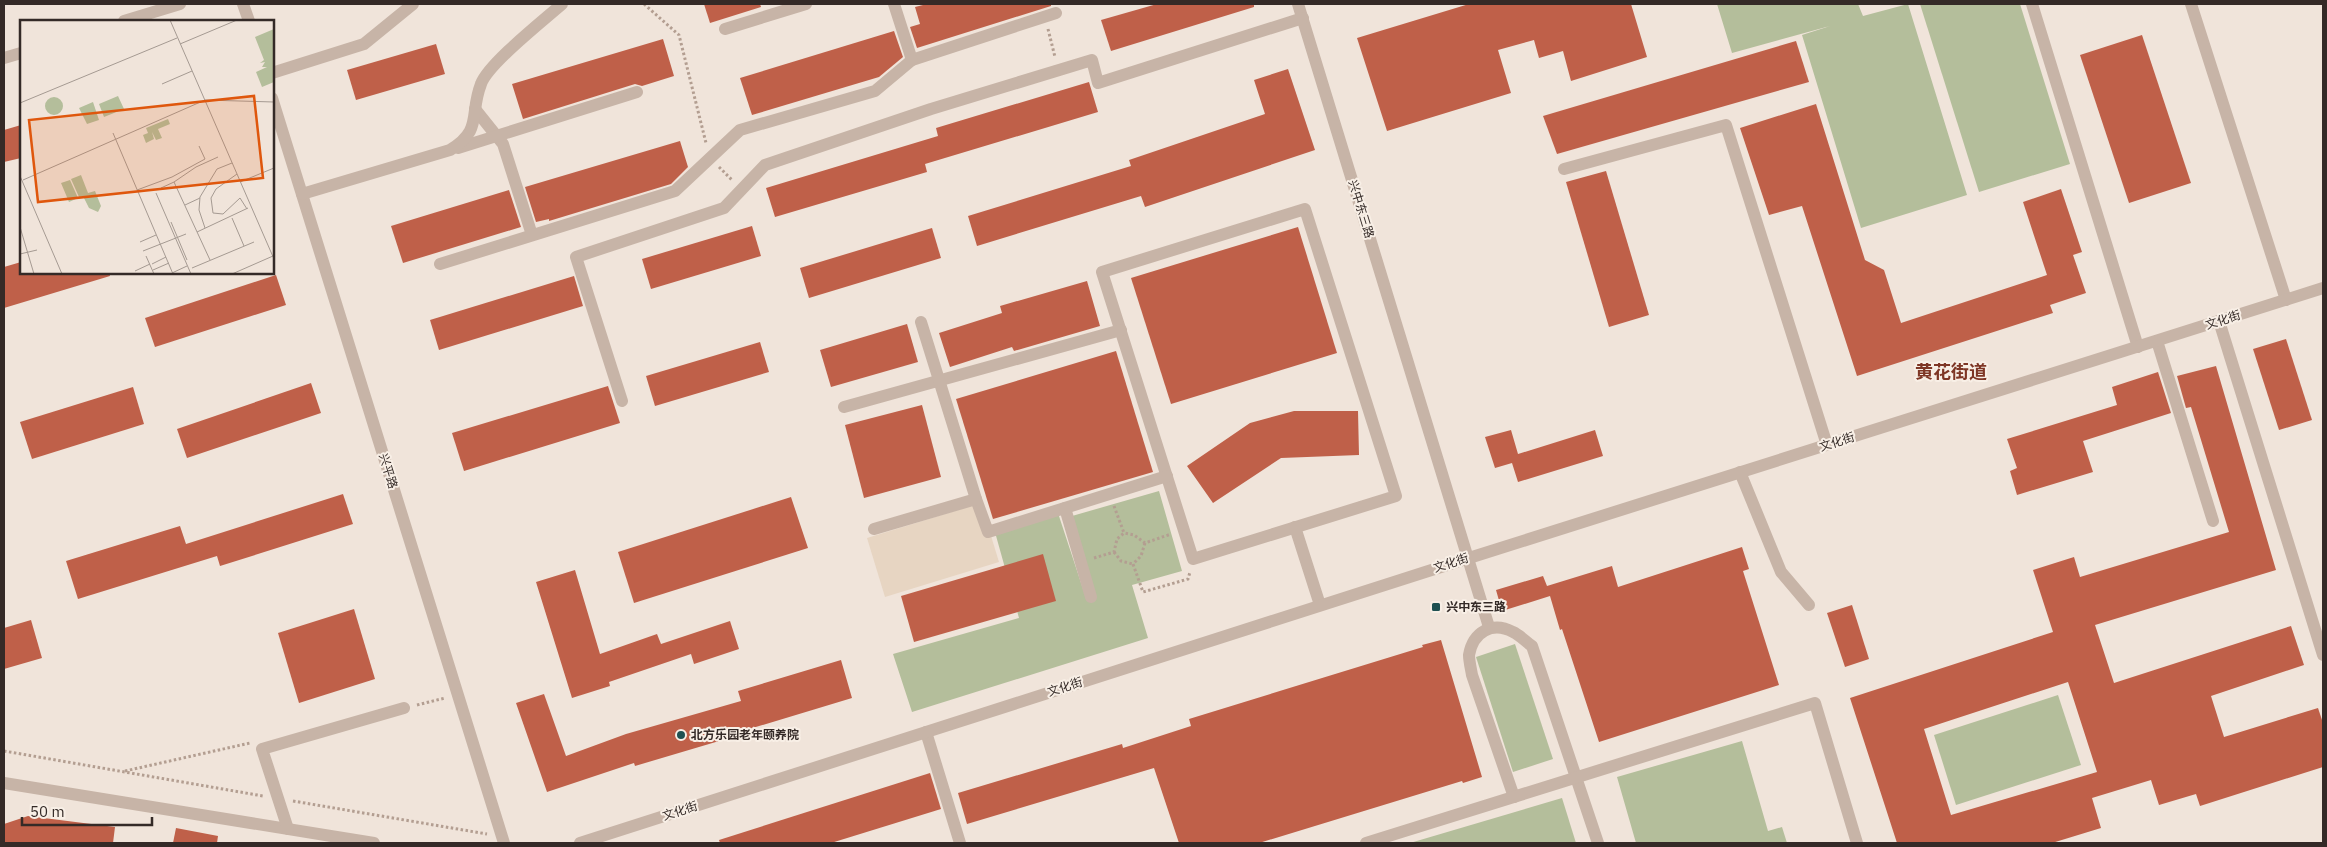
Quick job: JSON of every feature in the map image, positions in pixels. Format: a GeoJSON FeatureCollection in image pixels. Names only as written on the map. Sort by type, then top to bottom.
{"type":"FeatureCollection","features":[{"type":"Feature","properties":{"kind":"street"},"geometry":{"type":"LineString","coordinates":[[127,20],[180,4]]}},
{"type":"Feature","properties":{"kind":"street"},"geometry":{"type":"LineString","coordinates":[[243,4],[249,20]]}},
{"type":"Feature","properties":{"kind":"street"},"geometry":{"type":"LineString","coordinates":[[274,72],[364,44],[413,4]]}},
{"type":"Feature","properties":{"kind":"street"},"geometry":{"type":"LineString","coordinates":[[450,150],[465,141],[472,130],[481,83],[491,68],[562,4]]}},
{"type":"Feature","properties":{"kind":"street"},"geometry":{"type":"LineString","coordinates":[[724,29],[806,4]]}},
{"type":"Feature","properties":{"kind":"street"},"geometry":{"type":"LineString","coordinates":[[894,4],[912,60]]}},
{"type":"Feature","properties":{"kind":"street","name":"兴中东三路"},"geometry":{"type":"LineString","coordinates":[[1298,4],[1489,627]]}},
{"type":"Feature","properties":{"kind":"street"},"geometry":{"type":"LineString","coordinates":[[2191,4],[2286,300]]}},
{"type":"Feature","properties":{"kind":"street"},"geometry":{"type":"LineString","coordinates":[[2035,5],[2138,347]]}},
{"type":"Feature","properties":{"kind":"street"},"geometry":{"type":"LineString","coordinates":[[440,264],[676,191],[740,130],[875,91],[912,60],[1051,14]]}},
{"type":"Feature","properties":{"kind":"street"},"geometry":{"type":"LineString","coordinates":[[622,402],[576,257],[724,208],[765,165],[922,112],[1092,60],[1098,84],[1303,18]]}},
{"type":"Feature","properties":{"kind":"street"},"geometry":{"type":"LineString","coordinates":[[4,58],[20,53]]}},
{"type":"Feature","properties":{"kind":"street"},"geometry":{"type":"LineString","coordinates":[[302,194],[637,92]]}},
{"type":"Feature","properties":{"kind":"street","name":"兴平路"},"geometry":{"type":"LineString","coordinates":[[274,104],[503,840]]}},
{"type":"Feature","properties":{"kind":"street"},"geometry":{"type":"LineString","coordinates":[[475,109],[503,144],[532,235]]}},
{"type":"Feature","properties":{"kind":"street"},"geometry":{"type":"LineString","coordinates":[[1564,169],[1726,125],[1827,445]]}},
{"type":"Feature","properties":{"kind":"street"},"geometry":{"type":"LineString","coordinates":[[1305,209],[1396,496],[1193,560],[1167,476],[1102,272],[1305,209]]}},
{"type":"Feature","properties":{"kind":"street","name":"文化街"},"geometry":{"type":"LineString","coordinates":[[580,843],[1468,558],[2323,288]]}},
{"type":"Feature","properties":{"kind":"street"},"geometry":{"type":"LineString","coordinates":[[2219,321],[2323,655]]}},
{"type":"Feature","properties":{"kind":"street"},"geometry":{"type":"LineString","coordinates":[[921,322],[988,532],[1167,476]]}},
{"type":"Feature","properties":{"kind":"street"},"geometry":{"type":"LineString","coordinates":[[844,407],[1120,330]]}},
{"type":"Feature","properties":{"kind":"street"},"geometry":{"type":"LineString","coordinates":[[2157,341],[2213,521]]}},
{"type":"Feature","properties":{"kind":"street"},"geometry":{"type":"LineString","coordinates":[[1740,472],[1781,572],[1809,605]]}},
{"type":"Feature","properties":{"kind":"street"},"geometry":{"type":"LineString","coordinates":[[874,529],[976,499]]}},
{"type":"Feature","properties":{"kind":"street"},"geometry":{"type":"LineString","coordinates":[[1065,508],[1091,597]]}},
{"type":"Feature","properties":{"kind":"street"},"geometry":{"type":"LineString","coordinates":[[1295,527],[1320,606]]}},
{"type":"Feature","properties":{"kind":"street"},"geometry":{"type":"LineString","coordinates":[[1514,797],[1472,675],[1469,656],[1474,641],[1489,627],[1497,627],[1514,632],[1532,646],[1598,843]]}},
{"type":"Feature","properties":{"kind":"street"},"geometry":{"type":"LineString","coordinates":[[1366,843],[1815,703],[1857,843]]}},
{"type":"Feature","properties":{"kind":"street"},"geometry":{"type":"LineString","coordinates":[[288,829],[262,749],[404,708]]}},
{"type":"Feature","properties":{"kind":"street"},"geometry":{"type":"LineString","coordinates":[[926,732],[960,843]]}},
{"type":"Feature","properties":{"kind":"street"},"geometry":{"type":"LineString","coordinates":[[4,783],[374,843]]}},
{"type":"Feature","properties":{"kind":"path"},"geometry":{"type":"LineString","coordinates":[[644,4],[679,35],[710,158],[742,190]]}},
{"type":"Feature","properties":{"kind":"path"},"geometry":{"type":"LineString","coordinates":[[1051,14],[1059,69]]}},
{"type":"Feature","properties":{"kind":"path"},"geometry":{"type":"LineString","coordinates":[[1110,494],[1124,533]]}},
{"type":"Feature","properties":{"kind":"path"},"geometry":{"type":"LineString","coordinates":[[1144,543],[1184,530]]}},
{"type":"Feature","properties":{"kind":"path"},"geometry":{"type":"LineString","coordinates":[[1124,533],[1134,535],[1144,543]]}},
{"type":"Feature","properties":{"kind":"path"},"geometry":{"type":"LineString","coordinates":[[1114,552],[1117,539],[1124,533]]}},
{"type":"Feature","properties":{"kind":"path"},"geometry":{"type":"LineString","coordinates":[[1133,564],[1141,556],[1144,543]]}},
{"type":"Feature","properties":{"kind":"path"},"geometry":{"type":"LineString","coordinates":[[1081,562],[1114,552]]}},
{"type":"Feature","properties":{"kind":"path"},"geometry":{"type":"LineString","coordinates":[[1114,552],[1121,561],[1133,564]]}},
{"type":"Feature","properties":{"kind":"path"},"geometry":{"type":"LineString","coordinates":[[1133,564],[1143,592],[1188,578],[1193,560]]}},
{"type":"Feature","properties":{"kind":"path"},"geometry":{"type":"LineString","coordinates":[[4,751],[269,797]]}},
{"type":"Feature","properties":{"kind":"path"},"geometry":{"type":"LineString","coordinates":[[289,800],[503,840]]}},
{"type":"Feature","properties":{"kind":"green space"},"geometry":{"type":"Polygon","coordinates":[[[1717,4],[1858,4],[1863,16],[1908,4],[1967,195],[1861,228],[1802,35],[1830,26],[1732,53],[1717,4]]]}},
{"type":"Feature","properties":{"kind":"green space"},"geometry":{"type":"Polygon","coordinates":[[[1920,4],[2020,4],[2070,164],[1979,192],[1920,4]]]}},
{"type":"Feature","properties":{"kind":"green space"},"geometry":{"type":"Polygon","coordinates":[[[1159,491],[1182,571],[1132,585],[1148,638],[912,712],[893,654],[1019,618],[993,525],[1056,507],[1086,598],[1072,516],[1159,491]]]}},
{"type":"Feature","properties":{"kind":"green space"},"geometry":{"type":"Polygon","coordinates":[[[1515,644],[1553,759],[1513,772],[1476,657],[1515,644]]]}},
{"type":"Feature","properties":{"kind":"green space"},"geometry":{"type":"Polygon","coordinates":[[[2058,695],[2081,765],[1956,805],[1934,735],[2058,695]]]}},
{"type":"Feature","properties":{"kind":"green space"},"geometry":{"type":"Polygon","coordinates":[[[1742,741],[1768,831],[1782,827],[1787,843],[1636,843],[1617,777],[1742,741]]]}},
{"type":"Feature","properties":{"kind":"green space"},"geometry":{"type":"Polygon","coordinates":[[[1562,798],[1576,843],[1410,843],[1562,798]]]}},
{"type":"Feature","properties":{"kind":"shaded area"},"geometry":{"type":"Polygon","coordinates":[[[981,503],[999,562],[885,597],[867,538],[981,503]]]}},
{"type":"Feature","properties":{"kind":"building"},"geometry":{"type":"Polygon","coordinates":[[[704,4],[760,4],[761,7],[710,23],[704,4]]]}},
{"type":"Feature","properties":{"kind":"building"},"geometry":{"type":"Polygon","coordinates":[[[927,4],[1051,4],[1051,6],[917,48],[910,27],[920,24],[915,7],[927,4]]]}},
{"type":"Feature","properties":{"kind":"building"},"geometry":{"type":"Polygon","coordinates":[[[1157,4],[1254,4],[1254,7],[1111,51],[1101,20],[1157,4]]]}},
{"type":"Feature","properties":{"kind":"building"},"geometry":{"type":"Polygon","coordinates":[[[1469,4],[1631,4],[1647,57],[1571,81],[1563,51],[1539,58],[1534,40],[1498,50],[1511,93],[1387,131],[1357,38],[1469,4]]]}},
{"type":"Feature","properties":{"kind":"building"},"geometry":{"type":"Polygon","coordinates":[[[894,31],[903,57],[879,77],[752,115],[740,78],[894,31]]]}},
{"type":"Feature","properties":{"kind":"building"},"geometry":{"type":"Polygon","coordinates":[[[2142,35],[2191,183],[2129,203],[2080,55],[2142,35]]]}},
{"type":"Feature","properties":{"kind":"building"},"geometry":{"type":"Polygon","coordinates":[[[663,39],[674,76],[642,86],[635,84],[523,119],[512,84],[663,39]]]}},
{"type":"Feature","properties":{"kind":"building"},"geometry":{"type":"Polygon","coordinates":[[[1796,41],[1809,82],[1557,154],[1543,116],[1796,41]]]}},
{"type":"Feature","properties":{"kind":"building"},"geometry":{"type":"Polygon","coordinates":[[[436,44],[445,74],[356,100],[347,70],[436,44]]]}},
{"type":"Feature","properties":{"kind":"building"},"geometry":{"type":"Polygon","coordinates":[[[1288,69],[1315,150],[1145,207],[1141,196],[977,246],[968,216],[1131,166],[1129,160],[1265,114],[1254,80],[1288,69]]]}},
{"type":"Feature","properties":{"kind":"building"},"geometry":{"type":"Polygon","coordinates":[[[1089,82],[1098,112],[925,164],[927,172],[775,217],[766,188],[938,136],[936,128],[1089,82]]]}},
{"type":"Feature","properties":{"kind":"building"},"geometry":{"type":"Polygon","coordinates":[[[1816,104],[1865,260],[1884,270],[1901,323],[2047,275],[2023,202],[2061,189],[2082,252],[2073,255],[2086,293],[2050,305],[2053,313],[1857,376],[1802,206],[1769,215],[1740,128],[1816,104]]]}},
{"type":"Feature","properties":{"kind":"building"},"geometry":{"type":"Polygon","coordinates":[[[20,125],[20,158],[4,162],[4,130],[20,125]]]}},
{"type":"Feature","properties":{"kind":"building"},"geometry":{"type":"Polygon","coordinates":[[[680,141],[688,167],[671,184],[549,221],[549,219],[536,222],[525,187],[680,141]]]}},
{"type":"Feature","properties":{"kind":"building"},"geometry":{"type":"Polygon","coordinates":[[[1606,171],[1649,315],[1609,327],[1566,182],[1606,171]]]}},
{"type":"Feature","properties":{"kind":"building"},"geometry":{"type":"Polygon","coordinates":[[[509,190],[521,227],[403,263],[391,226],[509,190]]]}},
{"type":"Feature","properties":{"kind":"building"},"geometry":{"type":"Polygon","coordinates":[[[752,226],[761,256],[651,289],[642,259],[752,226]]]}},
{"type":"Feature","properties":{"kind":"building"},"geometry":{"type":"Polygon","coordinates":[[[1298,227],[1337,353],[1171,404],[1131,278],[1298,227]]]}},
{"type":"Feature","properties":{"kind":"building"},"geometry":{"type":"Polygon","coordinates":[[[932,228],[941,258],[809,298],[800,268],[932,228]]]}},
{"type":"Feature","properties":{"kind":"building"},"geometry":{"type":"Polygon","coordinates":[[[20,262],[20,274],[110,274],[110,276],[4,308],[4,267],[20,262]]]}},
{"type":"Feature","properties":{"kind":"building"},"geometry":{"type":"Polygon","coordinates":[[[276,275],[286,305],[155,347],[145,318],[276,275]]]}},
{"type":"Feature","properties":{"kind":"building"},"geometry":{"type":"Polygon","coordinates":[[[574,276],[583,306],[439,350],[430,320],[574,276]]]}},
{"type":"Feature","properties":{"kind":"building"},"geometry":{"type":"Polygon","coordinates":[[[1087,281],[1100,326],[1014,351],[1012,347],[950,367],[939,333],[1002,313],[1000,306],[1087,281]]]}},
{"type":"Feature","properties":{"kind":"building"},"geometry":{"type":"Polygon","coordinates":[[[907,324],[918,362],[831,387],[820,350],[907,324]]]}},
{"type":"Feature","properties":{"kind":"building"},"geometry":{"type":"Polygon","coordinates":[[[2286,339],[2312,420],[2279,430],[2253,349],[2286,339]]]}},
{"type":"Feature","properties":{"kind":"building"},"geometry":{"type":"Polygon","coordinates":[[[760,342],[769,372],[655,406],[646,376],[760,342]]]}},
{"type":"Feature","properties":{"kind":"building"},"geometry":{"type":"Polygon","coordinates":[[[1116,351],[1153,472],[993,519],[956,399],[1116,351]]]}},
{"type":"Feature","properties":{"kind":"building"},"geometry":{"type":"Polygon","coordinates":[[[2216,366],[2276,570],[2095,625],[2114,683],[2291,626],[2304,665],[2211,696],[2224,737],[2318,708],[2323,723],[2323,767],[2200,806],[2196,794],[2159,805],[2151,780],[2092,798],[2101,828],[2052,843],[1897,843],[1850,698],[2053,632],[2033,570],[2074,557],[2080,577],[2229,532],[2191,407],[2186,408],[2177,376],[2216,366]],[[2068,682],[1924,729],[1951,815],[2097,772],[2068,682]]]}},
{"type":"Feature","properties":{"kind":"building"},"geometry":{"type":"Polygon","coordinates":[[[2158,372],[2171,413],[2083,441],[2093,472],[2017,495],[2010,471],[2017,468],[2007,439],[2117,405],[2112,387],[2158,372]]]}},
{"type":"Feature","properties":{"kind":"building"},"geometry":{"type":"Polygon","coordinates":[[[311,383],[321,413],[187,458],[177,429],[311,383]]]}},
{"type":"Feature","properties":{"kind":"building"},"geometry":{"type":"Polygon","coordinates":[[[608,386],[620,423],[464,471],[452,433],[608,386]]]}},
{"type":"Feature","properties":{"kind":"building"},"geometry":{"type":"Polygon","coordinates":[[[133,387],[144,424],[32,459],[20,422],[133,387]]]}},
{"type":"Feature","properties":{"kind":"building"},"geometry":{"type":"Polygon","coordinates":[[[922,405],[941,477],[864,498],[845,425],[922,405]]]}},
{"type":"Feature","properties":{"kind":"building"},"geometry":{"type":"Polygon","coordinates":[[[1294,411],[1358,411],[1359,455],[1281,458],[1213,503],[1187,466],[1250,423],[1294,411]]]}},
{"type":"Feature","properties":{"kind":"building"},"geometry":{"type":"Polygon","coordinates":[[[1511,430],[1518,454],[1595,430],[1603,456],[1518,482],[1512,463],[1495,468],[1485,437],[1511,430]]]}},
{"type":"Feature","properties":{"kind":"building"},"geometry":{"type":"Polygon","coordinates":[[[343,494],[353,524],[220,566],[217,556],[78,599],[66,561],[180,526],[186,544],[343,494]]]}},
{"type":"Feature","properties":{"kind":"building"},"geometry":{"type":"Polygon","coordinates":[[[791,497],[808,548],[634,603],[618,552],[791,497]]]}},
{"type":"Feature","properties":{"kind":"building"},"geometry":{"type":"Polygon","coordinates":[[[1742,547],[1749,569],[1743,571],[1779,685],[1599,742],[1550,596],[1502,611],[1496,590],[1543,576],[1547,586],[1612,566],[1618,587],[1742,547]]]}},
{"type":"Feature","properties":{"kind":"building"},"geometry":{"type":"Polygon","coordinates":[[[1043,554],[1056,601],[914,642],[901,596],[1043,554]]]}},
{"type":"Feature","properties":{"kind":"building"},"geometry":{"type":"Polygon","coordinates":[[[575,570],[600,654],[657,634],[661,644],[730,621],[739,649],[694,664],[691,654],[609,682],[610,686],[572,698],[536,582],[575,570]]]}},
{"type":"Feature","properties":{"kind":"building"},"geometry":{"type":"Polygon","coordinates":[[[1852,605],[1869,659],[1845,667],[1827,613],[1852,605]]]}},
{"type":"Feature","properties":{"kind":"building"},"geometry":{"type":"Polygon","coordinates":[[[354,609],[375,679],[299,703],[278,633],[354,609]]]}},
{"type":"Feature","properties":{"kind":"building"},"geometry":{"type":"Polygon","coordinates":[[[31,620],[42,658],[4,669],[4,628],[31,620]]]}},
{"type":"Feature","properties":{"kind":"building"},"geometry":{"type":"Polygon","coordinates":[[[1441,640],[1482,777],[1463,783],[1462,781],[1259,843],[1179,843],[1154,768],[967,824],[958,793],[1122,744],[1123,748],[1191,726],[1189,719],[1441,640]]]}},
{"type":"Feature","properties":{"kind":"building"},"geometry":{"type":"Polygon","coordinates":[[[841,660],[852,698],[736,733],[736,736],[635,766],[634,763],[547,792],[516,703],[544,694],[566,756],[626,734],[741,701],[738,691],[841,660]]]}},
{"type":"Feature","properties":{"kind":"building"},"geometry":{"type":"Polygon","coordinates":[[[930,773],[941,809],[831,843],[720,843],[719,840],[930,773]]]}},
{"type":"Feature","properties":{"kind":"building"},"geometry":{"type":"Polygon","coordinates":[[[28,816],[115,827],[113,843],[4,843],[4,824],[28,816]]]}},
{"type":"Feature","properties":{"kind":"building"},"geometry":{"type":"Polygon","coordinates":[[[176,828],[218,836],[217,843],[173,843],[176,828]]]}},
{"type":"Feature","properties":{"kind":"place","name":"兴中东三路"},"geometry":{"type":"Point","coordinates":[1436,607]}},
{"type":"Feature","properties":{"kind":"place","name":"北方乐园老年颐养院"},"geometry":{"type":"Point","coordinates":[681,735]}},
{"type":"Feature","properties":{"kind":"district","name":"黄花街道"},"geometry":{"type":"Point","coordinates":[1951,372]}}]}
